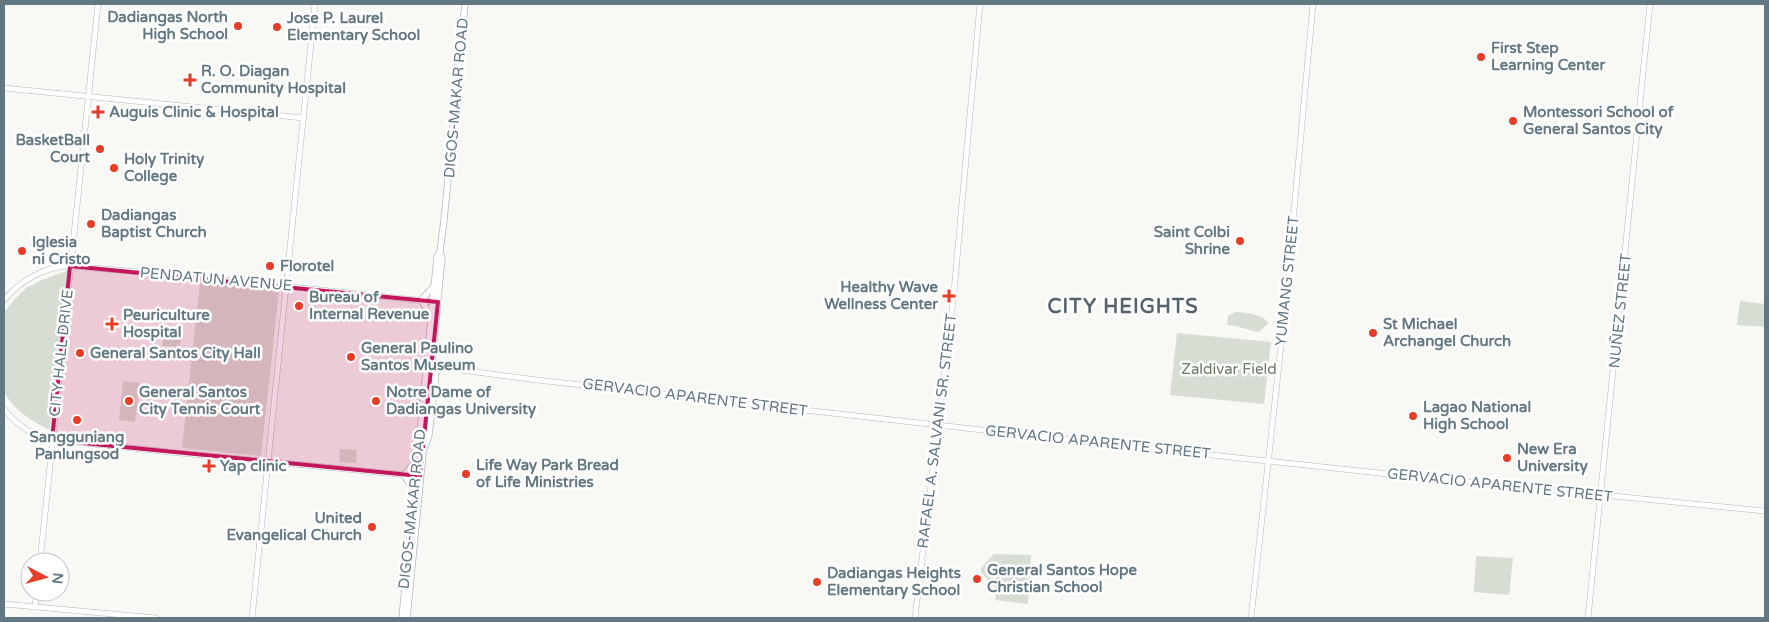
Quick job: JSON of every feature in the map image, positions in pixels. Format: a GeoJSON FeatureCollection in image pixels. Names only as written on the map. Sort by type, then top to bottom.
{"type":"FeatureCollection","features":[{"type":"Feature","properties":{"kind":"main road","name":"DIGOS-MAKAR ROAD"},"geometry":{"type":"LineString","coordinates":[[407,618],[418,476],[431,366],[435,302],[434,285],[437,258],[440,252],[465,4]]}},
{"type":"Feature","properties":{"kind":"main road","name":"DIGOS-MAKAR ROAD"},"geometry":{"type":"LineString","coordinates":[[420,458],[432,316],[442,258],[440,252]]}},
{"type":"Feature","properties":{"kind":"main road"},"geometry":{"type":"LineString","coordinates":[[432,316],[420,300],[434,285]]}},
{"type":"Feature","properties":{"kind":"main road"},"geometry":{"type":"LineString","coordinates":[[414,491],[404,475],[420,458],[429,437],[436,373],[440,367]]}},
{"type":"Feature","properties":{"kind":"main road","name":"DIGOS-MAKAR ROAD"},"geometry":{"type":"LineString","coordinates":[[402,618],[414,491],[418,476]]}},
{"type":"Feature","properties":{"kind":"street","name":"CITY HALL DRIVE"},"geometry":{"type":"LineString","coordinates":[[41,552],[98,4]]}},
{"type":"Feature","properties":{"kind":"street"},"geometry":{"type":"LineString","coordinates":[[252,618],[315,4]]}},
{"type":"Feature","properties":{"kind":"street","name":"RAFAEL A. SALVANI SR. STREET"},"geometry":{"type":"LineString","coordinates":[[914,618],[954,292],[980,4]]}},
{"type":"Feature","properties":{"kind":"street","name":"YUMANG STREET"},"geometry":{"type":"LineString","coordinates":[[1251,618],[1296,198],[1313,4]]}},
{"type":"Feature","properties":{"kind":"street","name":"NUÑEZ STREET"},"geometry":{"type":"LineString","coordinates":[[1588,618],[1602,495],[1650,4]]}},
{"type":"Feature","properties":{"kind":"street"},"geometry":{"type":"LineString","coordinates":[[4,88],[303,118]]}},
{"type":"Feature","properties":{"kind":"street","name":"PENDATUN AVENUE"},"geometry":{"type":"LineString","coordinates":[[4,300],[17,287],[35,276],[56,268],[70,266],[286,285],[435,302]]}},
{"type":"Feature","properties":{"kind":"street","name":"GERVACIO APARENTE STREET"},"geometry":{"type":"LineString","coordinates":[[431,366],[537,380],[939,425],[1765,511]]}},
{"type":"Feature","properties":{"kind":"street"},"geometry":{"type":"LineString","coordinates":[[4,409],[26,429],[43,438],[52,440],[418,476]]}},
{"type":"Feature","properties":{"kind":"street"},"geometry":{"type":"LineString","coordinates":[[35,607],[36,602]]}},
{"type":"Feature","properties":{"kind":"street"},"geometry":{"type":"LineString","coordinates":[[4,604],[156,618]]}},
{"type":"Feature","properties":{"kind":"highlighted area"},"geometry":{"type":"Polygon","coordinates":[[[70,266],[438,302],[420,476],[52,440],[70,266]]]}},
{"type":"Feature","properties":{"kind":"green space"},"geometry":{"type":"Polygon","coordinates":[[[67,271],[50,430],[24,415],[13,405],[4,392],[4,314],[26,288],[67,271]]]}},
{"type":"Feature","properties":{"kind":"green space"},"geometry":{"type":"Polygon","coordinates":[[[200,283],[279,291],[261,456],[182,448],[200,283]]]}},
{"type":"Feature","properties":{"kind":"green space"},"geometry":{"type":"Polygon","coordinates":[[[1740,301],[1765,304],[1765,327],[1737,325],[1740,301]]]}},
{"type":"Feature","properties":{"kind":"green space"},"geometry":{"type":"Polygon","coordinates":[[[1235,312],[1258,315],[1269,323],[1259,332],[1227,325],[1228,316],[1235,312]]]}},
{"type":"Feature","properties":{"kind":"green space","name":"Zaldivar Field"},"geometry":{"type":"Polygon","coordinates":[[[1177,333],[1271,342],[1264,404],[1170,395],[1177,333]]]}},
{"type":"Feature","properties":{"kind":"green space"},"geometry":{"type":"Polygon","coordinates":[[[163,337],[181,338],[180,347],[162,346],[163,337]]]}},
{"type":"Feature","properties":{"kind":"green space","name":"General Santos City Tennis Court"},"geometry":{"type":"Polygon","coordinates":[[[123,381],[140,383],[135,422],[119,420],[123,381]]]}},
{"type":"Feature","properties":{"kind":"green space"},"geometry":{"type":"Polygon","coordinates":[[[340,449],[357,450],[356,463],[339,462],[340,449]]]}},
{"type":"Feature","properties":{"kind":"green space"},"geometry":{"type":"Polygon","coordinates":[[[994,554],[1031,555],[1028,604],[995,600],[997,590],[981,572],[981,568],[994,554]]]}},
{"type":"Feature","properties":{"kind":"green space"},"geometry":{"type":"Polygon","coordinates":[[[1476,556],[1513,558],[1509,595],[1474,592],[1476,556]]]}},
{"type":"Feature","properties":{"kind":"place","name":"Dadiangas North High School"},"geometry":{"type":"Point","coordinates":[238,26]}},
{"type":"Feature","properties":{"kind":"place","name":"Jose P. Laurel Elementary School"},"geometry":{"type":"Point","coordinates":[277,27]}},
{"type":"Feature","properties":{"kind":"place","name":"First Step Learning Center"},"geometry":{"type":"Point","coordinates":[1481,57]}},
{"type":"Feature","properties":{"kind":"place","name":"R. O. Diagan Community Hospital"},"geometry":{"type":"Point","coordinates":[190,80]}},
{"type":"Feature","properties":{"kind":"place","name":"Auguis Clinic & Hospital"},"geometry":{"type":"Point","coordinates":[98,112]}},
{"type":"Feature","properties":{"kind":"place","name":"Montessori School of General Santos City"},"geometry":{"type":"Point","coordinates":[1513,121]}},
{"type":"Feature","properties":{"kind":"place","name":"BasketBall Court"},"geometry":{"type":"Point","coordinates":[100,149]}},
{"type":"Feature","properties":{"kind":"place","name":"Holy Trinity College"},"geometry":{"type":"Point","coordinates":[114,168]}},
{"type":"Feature","properties":{"kind":"place","name":"Dadiangas Baptist Church"},"geometry":{"type":"Point","coordinates":[91,224]}},
{"type":"Feature","properties":{"kind":"place","name":"Saint Colbi Shrine"},"geometry":{"type":"Point","coordinates":[1240,241]}},
{"type":"Feature","properties":{"kind":"place","name":"Iglesia ni Cristo"},"geometry":{"type":"Point","coordinates":[22,251]}},
{"type":"Feature","properties":{"kind":"place","name":"Florotel"},"geometry":{"type":"Point","coordinates":[270,266]}},
{"type":"Feature","properties":{"kind":"place","name":"Healthy Wave Wellness Center"},"geometry":{"type":"Point","coordinates":[949,296]}},
{"type":"Feature","properties":{"kind":"place","name":"Bureau of Internal Revenue"},"geometry":{"type":"Point","coordinates":[299,306]}},
{"type":"Feature","properties":{"kind":"place","name":"Peuriculture Hospital"},"geometry":{"type":"Point","coordinates":[112,324]}},
{"type":"Feature","properties":{"kind":"place","name":"St Michael Archangel Church"},"geometry":{"type":"Point","coordinates":[1373,333]}},
{"type":"Feature","properties":{"kind":"place","name":"General Santos City Hall"},"geometry":{"type":"Point","coordinates":[80,353]}},
{"type":"Feature","properties":{"kind":"place","name":"General Paulino Santos Museum"},"geometry":{"type":"Point","coordinates":[351,357]}},
{"type":"Feature","properties":{"kind":"place","name":"General Santos City Tennis Court"},"geometry":{"type":"Point","coordinates":[129,401]}},
{"type":"Feature","properties":{"kind":"place","name":"Notre Dame of Dadiangas University"},"geometry":{"type":"Point","coordinates":[376,401]}},
{"type":"Feature","properties":{"kind":"place","name":"Lagao National High School"},"geometry":{"type":"Point","coordinates":[1413,416]}},
{"type":"Feature","properties":{"kind":"place","name":"Sangguniang Panlungsod"},"geometry":{"type":"Point","coordinates":[77,420]}},
{"type":"Feature","properties":{"kind":"place","name":"New Era University"},"geometry":{"type":"Point","coordinates":[1507,458]}},
{"type":"Feature","properties":{"kind":"place","name":"Yap clinic"},"geometry":{"type":"Point","coordinates":[209,466]}},
{"type":"Feature","properties":{"kind":"place","name":"Life Way Park Bread of Life Ministries"},"geometry":{"type":"Point","coordinates":[466,474]}},
{"type":"Feature","properties":{"kind":"place","name":"United Evangelical Church"},"geometry":{"type":"Point","coordinates":[372,527]}},
{"type":"Feature","properties":{"kind":"place","name":"General Santos Hope Christian School"},"geometry":{"type":"Point","coordinates":[977,579]}},
{"type":"Feature","properties":{"kind":"place","name":"Dadiangas Heights Elementary School"},"geometry":{"type":"Point","coordinates":[817,582]}},
{"type":"Feature","properties":{"kind":"district","name":"CITY HEIGHTS"},"geometry":{"type":"Point","coordinates":[1123,306]}}]}
